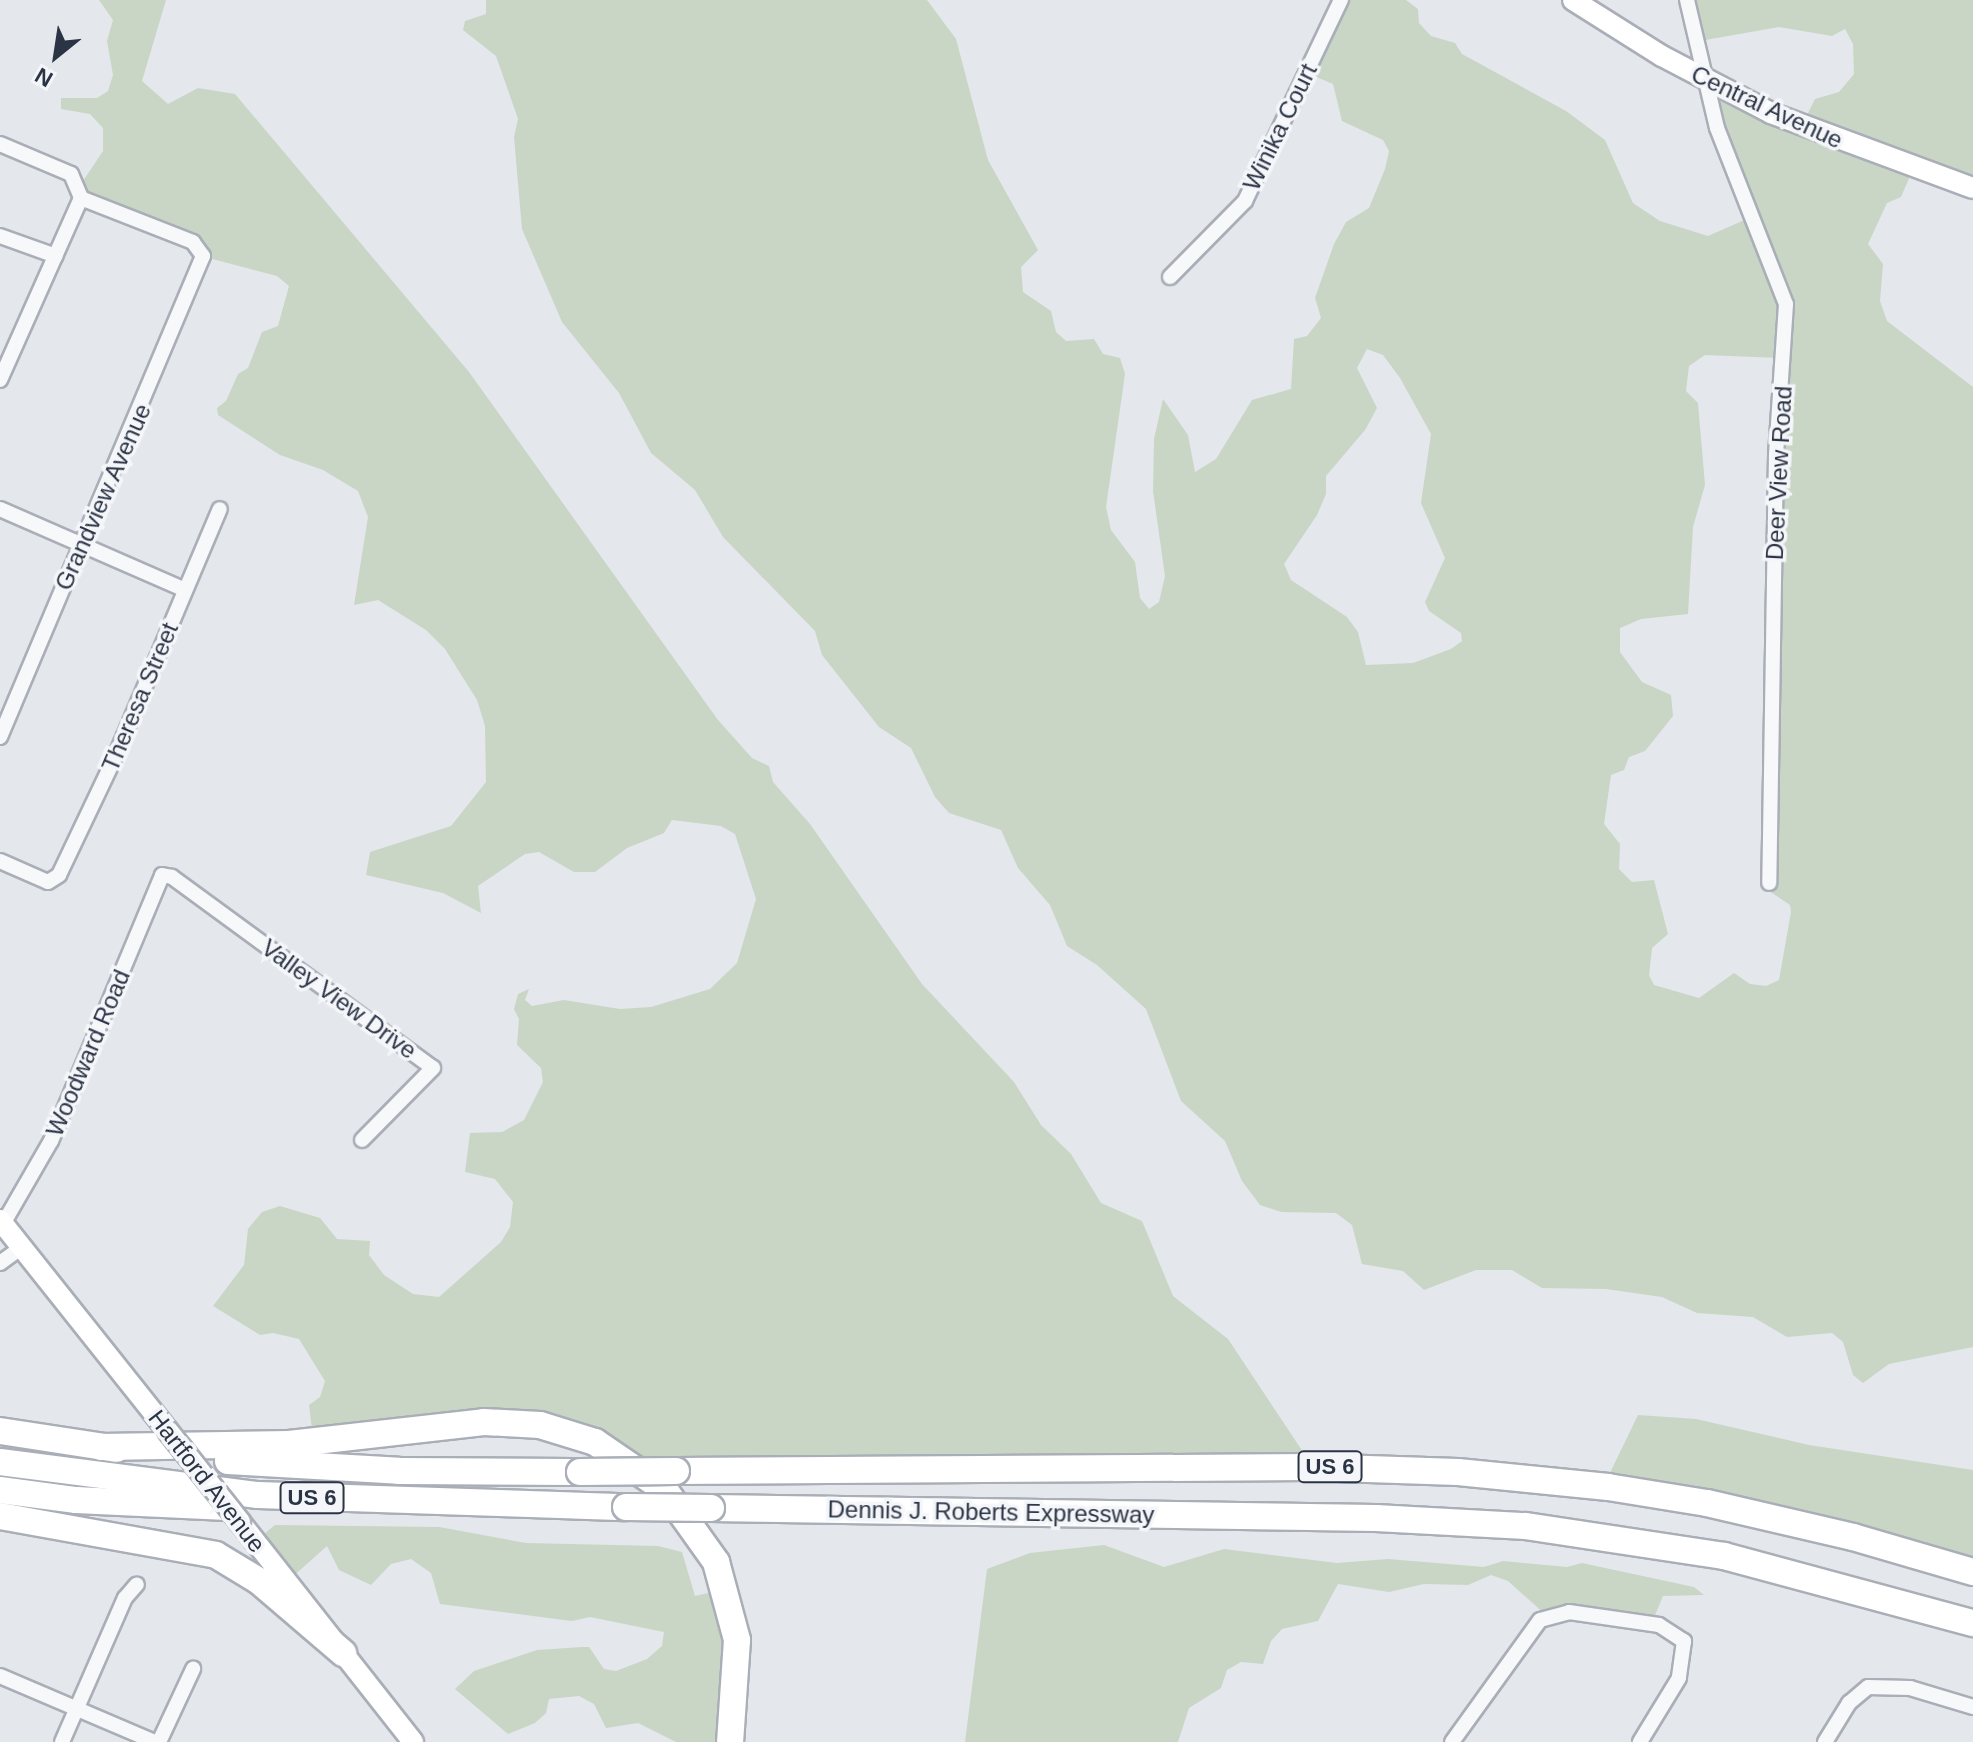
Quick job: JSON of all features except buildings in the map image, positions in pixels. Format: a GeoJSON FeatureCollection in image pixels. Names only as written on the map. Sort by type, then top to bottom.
{"type":"FeatureCollection","features":[{"type":"Feature","properties":{"kind":"highway"},"geometry":{"type":"LineString","coordinates":[[101,1447],[289,1444],[494,1422],[540,1425],[595,1442],[664,1489],[688,1516],[716,1562],[737,1640],[730,1742]]}},
{"type":"Feature","properties":{"kind":"highway","name":"Dennis J. Roberts Expressway"},"geometry":{"type":"LineString","coordinates":[[0,1431],[101,1447],[350,1469],[580,1472],[1308,1467],[1458,1472],[1707,1503],[1853,1537],[1973,1572]]}},
{"type":"Feature","properties":{"kind":"highway","name":"Dennis J. Roberts Expressway"},"geometry":{"type":"LineString","coordinates":[[0,1462],[157,1485],[358,1501],[1376,1518],[1526,1526],[1724,1556],[1973,1623]]}},
{"type":"Feature","properties":{"kind":"highway"},"geometry":{"type":"LineString","coordinates":[[0,1490],[199,1507],[358,1501]]}},
{"type":"Feature","properties":{"kind":"highway"},"geometry":{"type":"LineString","coordinates":[[0,1516],[216,1555],[259,1581],[343,1653]]}},
{"type":"Feature","properties":{"kind":"main road","name":"Central Avenue"},"geometry":{"type":"LineString","coordinates":[[1573,0],[1702,77],[1818,135],[1973,188]]}},
{"type":"Feature","properties":{"kind":"main road","name":"Hartford Avenue"},"geometry":{"type":"LineString","coordinates":[[1,1222],[411,1741]]}},
{"type":"Feature","properties":{"kind":"street","name":"Winika Court"},"geometry":{"type":"LineString","coordinates":[[1170,277],[1245,201],[1341,0]]}},
{"type":"Feature","properties":{"kind":"street","name":"Deer View Road"},"geometry":{"type":"LineString","coordinates":[[1687,0],[1702,77],[1786,304],[1776,455],[1769,883]]}},
{"type":"Feature","properties":{"kind":"street"},"geometry":{"type":"LineString","coordinates":[[0,144],[71,174],[81,198],[0,380]]}},
{"type":"Feature","properties":{"kind":"street","name":"Grandview Avenue"},"geometry":{"type":"LineString","coordinates":[[0,737],[203,256],[193,242],[81,198]]}},
{"type":"Feature","properties":{"kind":"street"},"geometry":{"type":"LineString","coordinates":[[0,236],[56,256]]}},
{"type":"Feature","properties":{"kind":"street"},"geometry":{"type":"LineString","coordinates":[[0,509],[185,590]]}},
{"type":"Feature","properties":{"kind":"street","name":"Theresa Street"},"geometry":{"type":"LineString","coordinates":[[0,861],[53,881],[115,757],[220,509]]}},
{"type":"Feature","properties":{"kind":"street","name":"Valley View Drive"},"geometry":{"type":"LineString","coordinates":[[162,875],[172,877],[433,1068],[362,1140]]}},
{"type":"Feature","properties":{"kind":"street","name":"Woodward Road"},"geometry":{"type":"LineString","coordinates":[[1,1222],[51,1141],[162,875]]}},
{"type":"Feature","properties":{"kind":"street"},"geometry":{"type":"LineString","coordinates":[[0,1263],[22,1247]]}},
{"type":"Feature","properties":{"kind":"street"},"geometry":{"type":"LineString","coordinates":[[62,1742],[125,1598],[137,1584]]}},
{"type":"Feature","properties":{"kind":"street"},"geometry":{"type":"LineString","coordinates":[[1452,1742],[1547,1616],[1609,1615],[1659,1625],[1676,1633],[1686,1653],[1679,1678],[1640,1742]]}},
{"type":"Feature","properties":{"kind":"street"},"geometry":{"type":"LineString","coordinates":[[0,1676],[157,1742],[193,1669]]}},
{"type":"Feature","properties":{"kind":"street"},"geometry":{"type":"LineString","coordinates":[[1825,1742],[1849,1703],[1868,1687],[1910,1688],[1973,1707]]}},
{"type":"Feature","properties":{"kind":"green space"},"geometry":{"type":"Polygon","coordinates":[[[99,0],[166,0],[142,81],[168,104],[198,88],[235,94],[469,372],[718,720],[752,758],[769,766],[773,782],[810,824],[922,984],[1014,1082],[1041,1125],[1071,1154],[1101,1203],[1142,1221],[1173,1296],[1228,1339],[1309,1461],[648,1467],[584,1431],[313,1438],[309,1405],[320,1397],[325,1381],[299,1339],[273,1333],[260,1335],[213,1306],[244,1265],[248,1229],[262,1212],[280,1206],[320,1218],[337,1239],[370,1241],[369,1255],[384,1275],[413,1294],[439,1297],[501,1242],[510,1227],[513,1202],[495,1179],[465,1172],[470,1133],[502,1132],[524,1120],[543,1082],[541,1068],[517,1045],[519,1019],[514,1009],[518,994],[529,989],[525,1000],[532,1006],[564,1000],[620,1009],[651,1007],[710,989],[737,963],[756,899],[735,834],[721,826],[672,820],[664,833],[627,848],[595,872],[574,872],[539,852],[525,854],[478,886],[481,913],[443,893],[366,875],[370,852],[451,826],[486,782],[485,726],[477,700],[445,649],[426,630],[378,600],[354,605],[368,517],[358,491],[323,470],[280,455],[218,415],[217,408],[226,401],[238,374],[248,368],[262,332],[278,326],[289,286],[277,276],[205,257],[198,247],[80,199],[79,187],[103,151],[103,128],[90,114],[61,109],[61,98],[97,98],[108,91],[113,75],[107,41],[113,20],[99,0]]]}},
{"type":"Feature","properties":{"kind":"green space"},"geometry":{"type":"Polygon","coordinates":[[[486,0],[927,0],[956,39],[988,160],[1038,250],[1021,267],[1023,292],[1051,311],[1056,332],[1066,341],[1094,339],[1103,354],[1120,358],[1125,374],[1106,507],[1111,530],[1135,562],[1140,598],[1149,609],[1159,602],[1165,576],[1153,491],[1154,439],[1163,399],[1188,435],[1195,472],[1216,459],[1252,400],[1291,389],[1294,339],[1307,336],[1321,318],[1315,298],[1334,244],[1346,222],[1369,208],[1385,169],[1389,151],[1383,140],[1342,121],[1333,84],[1307,73],[1339,0],[1406,0],[1418,9],[1419,23],[1431,36],[1455,43],[1462,54],[1566,111],[1605,140],[1633,203],[1660,221],[1708,236],[1749,218],[1704,91],[1801,127],[1815,99],[1839,92],[1854,74],[1853,44],[1845,29],[1832,36],[1779,27],[1694,42],[1686,0],[1973,0],[1973,189],[1913,169],[1901,197],[1887,203],[1868,244],[1883,264],[1880,301],[1887,321],[1973,387],[1973,1347],[1889,1364],[1863,1383],[1853,1375],[1843,1342],[1832,1333],[1787,1337],[1753,1317],[1697,1313],[1662,1297],[1606,1289],[1542,1288],[1512,1270],[1476,1270],[1424,1290],[1403,1271],[1362,1264],[1352,1225],[1336,1213],[1281,1212],[1260,1205],[1242,1181],[1225,1141],[1181,1101],[1146,1009],[1097,965],[1067,946],[1050,905],[1018,868],[1001,830],[949,813],[935,797],[911,748],[879,727],[822,655],[815,631],[723,537],[695,490],[651,453],[619,393],[562,322],[522,229],[514,137],[518,119],[496,56],[463,30],[465,21],[486,14],[486,0]],[[1367,349],[1357,368],[1377,408],[1365,430],[1326,476],[1326,494],[1317,515],[1284,564],[1291,580],[1347,617],[1358,632],[1366,665],[1413,663],[1451,649],[1462,641],[1461,633],[1429,611],[1425,602],[1445,558],[1421,503],[1431,434],[1400,378],[1383,355],[1367,349]],[[1705,355],[1689,366],[1686,391],[1698,403],[1705,485],[1693,527],[1688,614],[1641,619],[1620,628],[1620,652],[1642,682],[1671,695],[1673,716],[1645,751],[1629,757],[1624,770],[1611,775],[1604,824],[1620,844],[1619,869],[1632,882],[1654,880],[1668,934],[1652,948],[1649,975],[1654,985],[1699,998],[1734,973],[1750,984],[1766,986],[1779,980],[1791,912],[1790,905],[1769,891],[1767,874],[1780,358],[1705,355]]]}},
{"type":"Feature","properties":{"kind":"green space"},"geometry":{"type":"Polygon","coordinates":[[[1638,1415],[1696,1419],[1809,1445],[1973,1470],[1973,1572],[1606,1481],[1638,1415]]]}},
{"type":"Feature","properties":{"kind":"green space"},"geometry":{"type":"Polygon","coordinates":[[[275,1525],[439,1527],[526,1543],[658,1546],[682,1552],[695,1596],[726,1589],[730,1742],[676,1742],[638,1723],[606,1728],[594,1704],[579,1696],[549,1699],[546,1713],[535,1723],[508,1734],[455,1689],[474,1671],[537,1650],[589,1647],[604,1669],[616,1671],[647,1659],[662,1646],[664,1632],[590,1617],[572,1621],[440,1604],[431,1573],[411,1559],[391,1564],[371,1585],[339,1570],[327,1546],[290,1579],[258,1539],[275,1525]]]}},
{"type":"Feature","properties":{"kind":"green space"},"geometry":{"type":"Polygon","coordinates":[[[1104,1545],[1164,1567],[1224,1549],[1337,1563],[1388,1559],[1484,1567],[1503,1561],[1567,1567],[1582,1563],[1694,1587],[1704,1595],[1663,1596],[1651,1625],[1547,1616],[1508,1581],[1491,1575],[1468,1585],[1424,1584],[1389,1592],[1338,1584],[1318,1621],[1282,1629],[1271,1641],[1263,1664],[1241,1662],[1227,1670],[1221,1688],[1189,1708],[1178,1742],[965,1742],[987,1569],[1030,1553],[1104,1545]]]}}]}
